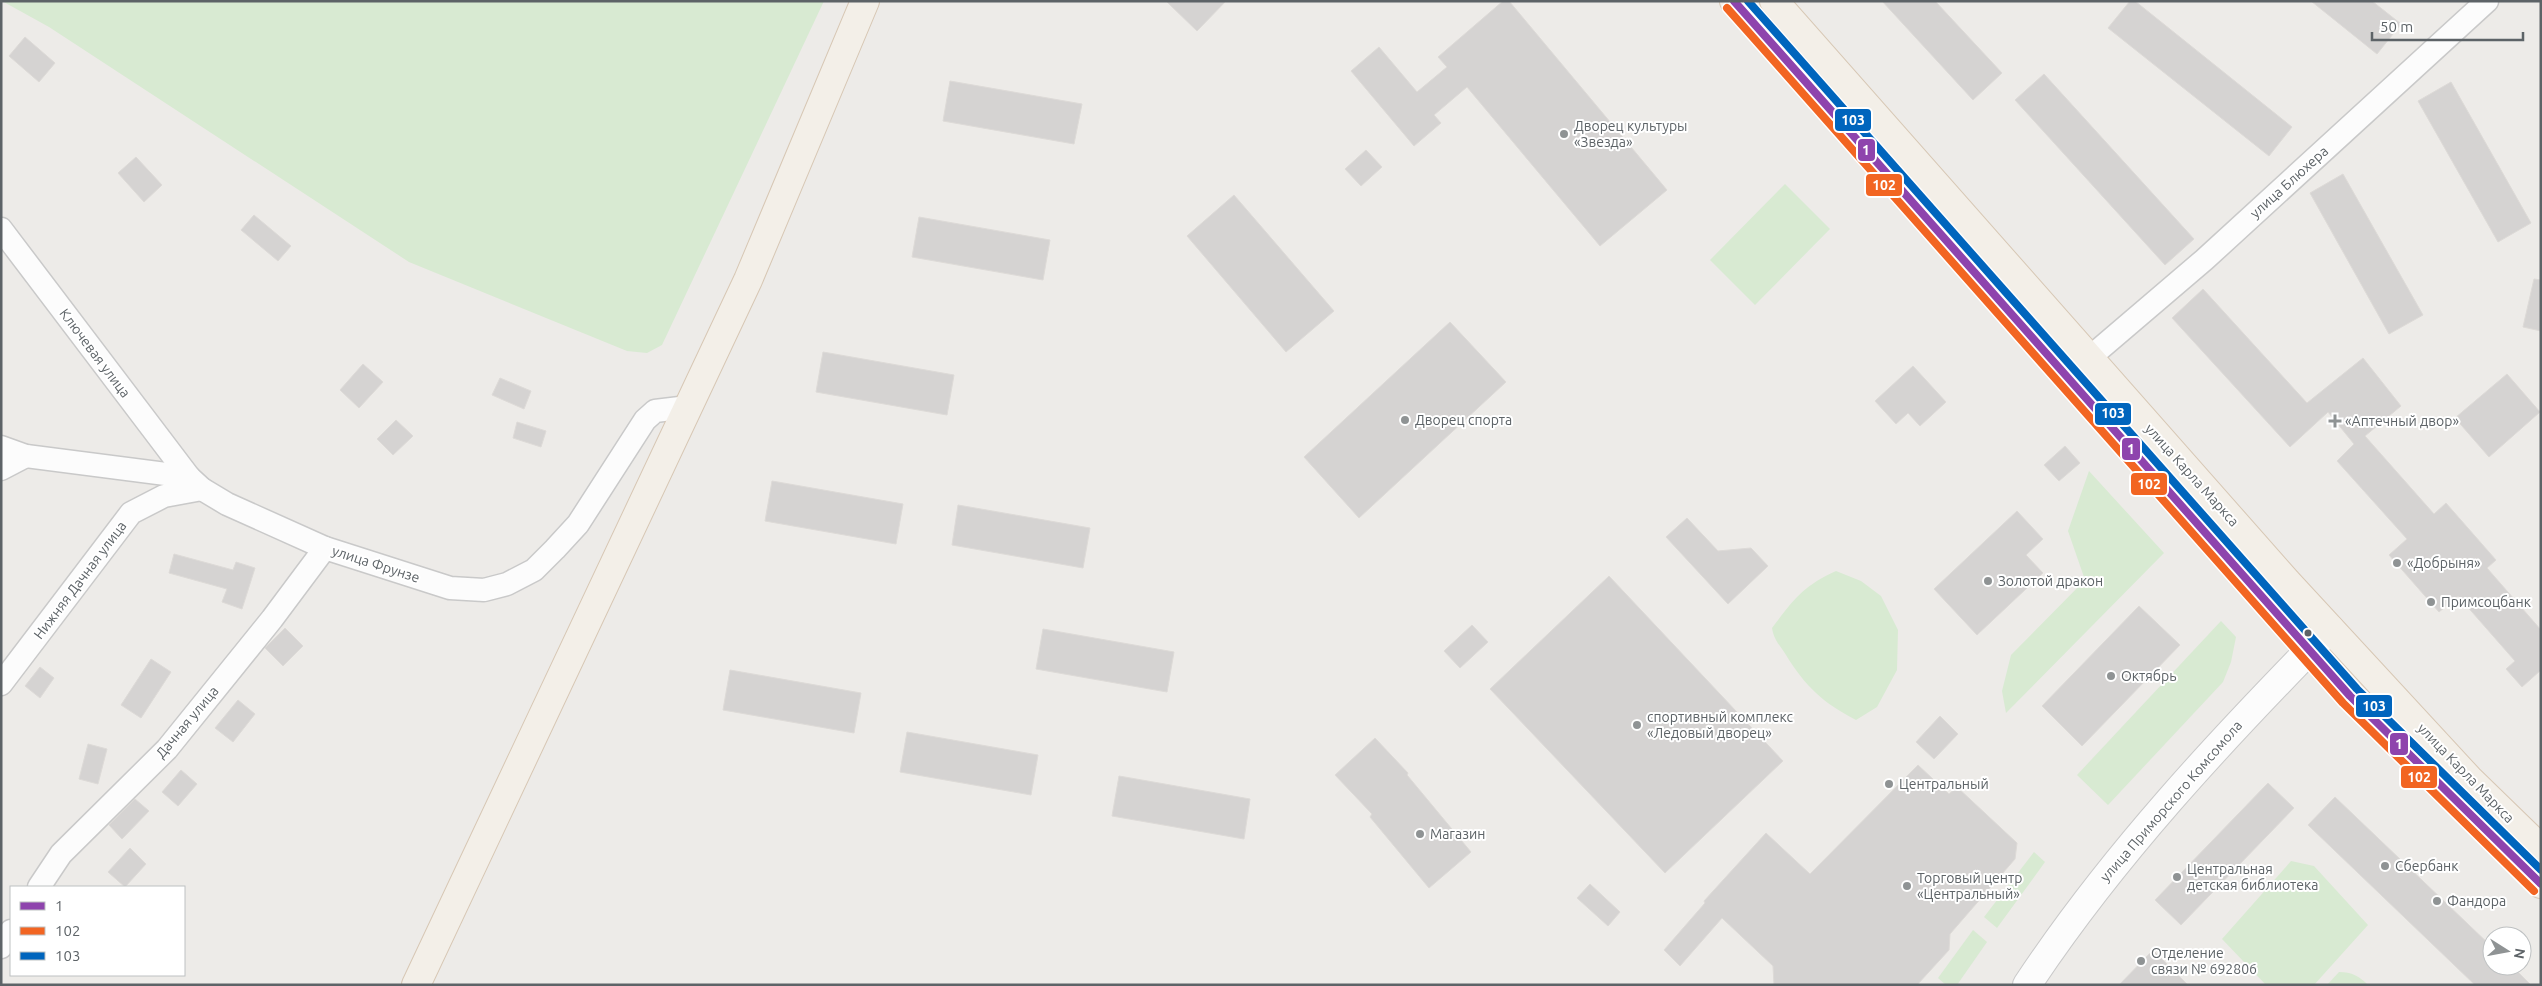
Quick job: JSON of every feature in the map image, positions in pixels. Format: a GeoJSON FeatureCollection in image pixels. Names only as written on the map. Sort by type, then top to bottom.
{"type":"FeatureCollection","features":[{"type":"Feature","properties":{"kind":"main road"},"geometry":{"type":"LineString","coordinates":[[416,985],[748,280],[865,1]]}},
{"type":"Feature","properties":{"kind":"main road","name":"улица Карла Маркса"},"geometry":{"type":"LineString","coordinates":[[1734,1],[2350,696],[2541,884]]}},
{"type":"Feature","properties":{"kind":"main road","name":"улица Карла Маркса"},"geometry":{"type":"LineString","coordinates":[[1774,1],[2088,359],[2330,629],[2469,779],[2541,849]]}},
{"type":"Feature","properties":{"kind":"street","name":"улица Блюхера"},"geometry":{"type":"LineString","coordinates":[[2088,359],[2204,260],[2486,1]]}},
{"type":"Feature","properties":{"kind":"street","name":"Ключевая улица"},"geometry":{"type":"LineString","coordinates":[[1,229],[196,483]]}},
{"type":"Feature","properties":{"kind":"street","name":"улица Фрунзе"},"geometry":{"type":"LineString","coordinates":[[1,447],[26,456],[196,483],[227,504],[326,548],[450,588],[484,590],[507,584],[534,570],[578,524],[645,420],[655,411],[688,406]]}},
{"type":"Feature","properties":{"kind":"street"},"geometry":{"type":"LineString","coordinates":[[1,469],[26,456]]}},
{"type":"Feature","properties":{"kind":"street","name":"Нижняя Дачная улица"},"geometry":{"type":"LineString","coordinates":[[1,684],[131,513],[164,496],[196,483]]}},
{"type":"Feature","properties":{"kind":"street","name":"Дачная улица"},"geometry":{"type":"LineString","coordinates":[[41,886],[61,854],[167,749],[272,619],[326,548]]}},
{"type":"Feature","properties":{"kind":"street","name":"улица Приморского Комсомола"},"geometry":{"type":"LineString","coordinates":[[2026,985],[2106,874],[2280,680],[2330,629]]}},
{"type":"Feature","properties":{"kind":"street"},"geometry":{"type":"LineString","coordinates":[[1,947],[10,933]]}},
{"type":"Feature","properties":{"kind":"green space"},"geometry":{"type":"Polygon","coordinates":[[[2,1],[824,1],[662,345],[647,353],[627,351],[409,262],[49,27],[2,1]]]}},
{"type":"Feature","properties":{"kind":"green space"},"geometry":{"type":"Polygon","coordinates":[[[1785,184],[1830,229],[1755,305],[1710,260],[1785,184]]]}},
{"type":"Feature","properties":{"kind":"green space"},"geometry":{"type":"Polygon","coordinates":[[[2089,471],[2164,553],[2006,713],[2002,691],[2011,655],[2085,580],[2068,531],[2089,471]]]}},
{"type":"Feature","properties":{"kind":"green space"},"geometry":{"type":"Polygon","coordinates":[[[1836,571],[1861,581],[1881,596],[1898,630],[1897,670],[1877,707],[1856,720],[1824,700],[1808,685],[1777,642],[1772,628],[1800,594],[1815,582],[1836,571]]]}},
{"type":"Feature","properties":{"kind":"green space"},"geometry":{"type":"Polygon","coordinates":[[[2221,621],[2236,637],[2231,662],[2223,682],[2108,805],[2077,775],[2221,621]]]}},
{"type":"Feature","properties":{"kind":"green space"},"geometry":{"type":"Polygon","coordinates":[[[2034,852],[2045,862],[1997,928],[1984,917],[2034,852]]]}},
{"type":"Feature","properties":{"kind":"green space"},"geometry":{"type":"Polygon","coordinates":[[[2291,861],[2314,866],[2368,925],[2314,985],[2266,985],[2222,939],[2291,861]]]}},
{"type":"Feature","properties":{"kind":"green space"},"geometry":{"type":"Polygon","coordinates":[[[1973,930],[1987,942],[1957,985],[1946,985],[1938,978],[1973,930]]]}},
{"type":"Feature","properties":{"kind":"green space"},"geometry":{"type":"Polygon","coordinates":[[[2339,972],[2355,975],[2368,985],[2327,985],[2339,972]]]}},
{"type":"Feature","properties":{"kind":"building"},"geometry":{"type":"Polygon","coordinates":[[[1166,1],[1226,1],[1197,31],[1166,1]]]}},
{"type":"Feature","properties":{"kind":"building","name":"Дворец культуры «Звезда»"},"geometry":{"type":"Polygon","coordinates":[[[1503,1],[1509,1],[1667,190],[1600,246],[1467,87],[1434,115],[1441,123],[1414,146],[1351,71],[1379,47],[1417,92],[1447,67],[1438,57],[1503,1]]]}},
{"type":"Feature","properties":{"kind":"building"},"geometry":{"type":"Polygon","coordinates":[[[1882,1],[1935,1],[2002,73],[1973,100],[1882,1]]]}},
{"type":"Feature","properties":{"kind":"building"},"geometry":{"type":"Polygon","coordinates":[[[2130,1],[2135,1],[2292,127],[2269,156],[2108,28],[2130,1]]]}},
{"type":"Feature","properties":{"kind":"building"},"geometry":{"type":"Polygon","coordinates":[[[2311,1],[2372,1],[2401,24],[2377,54],[2311,1]]]}},
{"type":"Feature","properties":{"kind":"building"},"geometry":{"type":"Polygon","coordinates":[[[25,37],[55,63],[39,82],[9,56],[25,37]]]}},
{"type":"Feature","properties":{"kind":"building"},"geometry":{"type":"Polygon","coordinates":[[[2044,74],[2194,239],[2165,265],[2015,100],[2044,74]]]}},
{"type":"Feature","properties":{"kind":"building"},"geometry":{"type":"Polygon","coordinates":[[[950,81],[1082,104],[1074,144],[943,121],[950,81]]]}},
{"type":"Feature","properties":{"kind":"building"},"geometry":{"type":"Polygon","coordinates":[[[2451,82],[2531,223],[2498,242],[2418,101],[2451,82]]]}},
{"type":"Feature","properties":{"kind":"building"},"geometry":{"type":"Polygon","coordinates":[[[1366,150],[1382,167],[1361,186],[1345,169],[1366,150]]]}},
{"type":"Feature","properties":{"kind":"building"},"geometry":{"type":"Polygon","coordinates":[[[136,157],[162,185],[144,202],[118,173],[136,157]]]}},
{"type":"Feature","properties":{"kind":"building"},"geometry":{"type":"Polygon","coordinates":[[[2343,174],[2423,315],[2389,334],[2310,193],[2343,174]]]}},
{"type":"Feature","properties":{"kind":"building"},"geometry":{"type":"Polygon","coordinates":[[[1234,195],[1334,311],[1286,352],[1187,236],[1234,195]]]}},
{"type":"Feature","properties":{"kind":"building"},"geometry":{"type":"Polygon","coordinates":[[[254,215],[291,246],[278,261],[241,230],[254,215]]]}},
{"type":"Feature","properties":{"kind":"building"},"geometry":{"type":"Polygon","coordinates":[[[919,217],[1050,240],[1043,280],[912,257],[919,217]]]}},
{"type":"Feature","properties":{"kind":"building"},"geometry":{"type":"Polygon","coordinates":[[[2534,279],[2541,280],[2541,331],[2523,327],[2534,279]]]}},
{"type":"Feature","properties":{"kind":"building"},"geometry":{"type":"Polygon","coordinates":[[[2203,289],[2307,403],[2363,358],[2401,406],[2365,436],[2434,514],[2446,503],[2496,560],[2487,568],[2541,630],[2541,670],[2522,687],[2506,669],[2515,661],[2458,596],[2439,612],[2389,555],[2407,539],[2337,461],[2354,444],[2328,412],[2290,447],[2172,318],[2203,289]]]}},
{"type":"Feature","properties":{"kind":"building","name":"Дворец спорта"},"geometry":{"type":"Polygon","coordinates":[[[1450,322],[1506,382],[1359,518],[1304,457],[1450,322]]]}},
{"type":"Feature","properties":{"kind":"building"},"geometry":{"type":"Polygon","coordinates":[[[823,352],[954,375],[947,415],[816,392],[823,352]]]}},
{"type":"Feature","properties":{"kind":"building"},"geometry":{"type":"Polygon","coordinates":[[[363,364],[383,382],[359,408],[340,390],[363,364]]]}},
{"type":"Feature","properties":{"kind":"building"},"geometry":{"type":"Polygon","coordinates":[[[1913,366],[1946,402],[1920,426],[1908,413],[1896,424],[1875,401],[1913,366]]]}},
{"type":"Feature","properties":{"kind":"building"},"geometry":{"type":"Polygon","coordinates":[[[2507,374],[2540,412],[2489,457],[2455,418],[2507,374]]]}},
{"type":"Feature","properties":{"kind":"building"},"geometry":{"type":"Polygon","coordinates":[[[500,378],[531,391],[524,409],[492,395],[500,378]]]}},
{"type":"Feature","properties":{"kind":"building"},"geometry":{"type":"Polygon","coordinates":[[[396,420],[413,436],[393,455],[377,439],[396,420]]]}},
{"type":"Feature","properties":{"kind":"building"},"geometry":{"type":"Polygon","coordinates":[[[517,422],[546,431],[541,447],[513,438],[517,422]]]}},
{"type":"Feature","properties":{"kind":"building"},"geometry":{"type":"Polygon","coordinates":[[[2065,446],[2080,463],[2059,481],[2044,465],[2065,446]]]}},
{"type":"Feature","properties":{"kind":"building"},"geometry":{"type":"Polygon","coordinates":[[[772,481],[903,504],[896,544],[765,521],[772,481]]]}},
{"type":"Feature","properties":{"kind":"building"},"geometry":{"type":"Polygon","coordinates":[[[958,505],[1090,528],[1083,568],[952,545],[958,505]]]}},
{"type":"Feature","properties":{"kind":"building","name":"Золотой дракон"},"geometry":{"type":"Polygon","coordinates":[[[2017,511],[2043,539],[2026,555],[2043,573],[1977,635],[1934,589],[2017,511]]]}},
{"type":"Feature","properties":{"kind":"building"},"geometry":{"type":"Polygon","coordinates":[[[1687,518],[1718,551],[1751,548],[1768,566],[1728,604],[1666,537],[1687,518]]]}},
{"type":"Feature","properties":{"kind":"building"},"geometry":{"type":"Polygon","coordinates":[[[174,554],[233,570],[236,562],[255,568],[242,609],[222,602],[227,589],[169,573],[174,554]]]}},
{"type":"Feature","properties":{"kind":"building","name":"спортивный комплекс «Ледовый дворец»"},"geometry":{"type":"Polygon","coordinates":[[[1609,576],[1783,761],[1665,873],[1490,689],[1609,576]]]}},
{"type":"Feature","properties":{"kind":"building","name":"Октябрь"},"geometry":{"type":"Polygon","coordinates":[[[2139,606],[2180,645],[2082,746],[2042,706],[2139,606]]]}},
{"type":"Feature","properties":{"kind":"building"},"geometry":{"type":"Polygon","coordinates":[[[1472,625],[1488,642],[1460,668],[1444,651],[1472,625]]]}},
{"type":"Feature","properties":{"kind":"building"},"geometry":{"type":"Polygon","coordinates":[[[285,628],[303,646],[283,666],[265,648],[285,628]]]}},
{"type":"Feature","properties":{"kind":"building"},"geometry":{"type":"Polygon","coordinates":[[[1043,629],[1174,652],[1167,692],[1036,669],[1043,629]]]}},
{"type":"Feature","properties":{"kind":"building"},"geometry":{"type":"Polygon","coordinates":[[[151,659],[171,672],[141,718],[121,705],[151,659]]]}},
{"type":"Feature","properties":{"kind":"building"},"geometry":{"type":"Polygon","coordinates":[[[40,667],[54,678],[40,698],[25,686],[40,667]]]}},
{"type":"Feature","properties":{"kind":"building"},"geometry":{"type":"Polygon","coordinates":[[[730,670],[861,693],[854,733],[723,710],[730,670]]]}},
{"type":"Feature","properties":{"kind":"building"},"geometry":{"type":"Polygon","coordinates":[[[238,700],[255,714],[233,742],[215,728],[238,700]]]}},
{"type":"Feature","properties":{"kind":"building"},"geometry":{"type":"Polygon","coordinates":[[[1940,716],[1958,734],[1934,759],[1916,742],[1940,716]]]}},
{"type":"Feature","properties":{"kind":"building"},"geometry":{"type":"Polygon","coordinates":[[[907,732],[1038,755],[1031,795],[900,772],[907,732]]]}},
{"type":"Feature","properties":{"kind":"building","name":"Магазин"},"geometry":{"type":"Polygon","coordinates":[[[1375,738],[1408,773],[1407,775],[1471,852],[1429,888],[1370,817],[1372,814],[1335,775],[1375,738]]]}},
{"type":"Feature","properties":{"kind":"building"},"geometry":{"type":"Polygon","coordinates":[[[88,744],[107,749],[98,784],[79,779],[88,744]]]}},
{"type":"Feature","properties":{"kind":"building","name":"Торговый центр «Центральный»"},"geometry":{"type":"Polygon","coordinates":[[[1918,765],[1949,794],[1957,787],[2017,843],[2015,859],[1950,934],[1949,950],[1917,985],[1774,985],[1773,966],[1722,918],[1680,966],[1664,950],[1705,903],[1704,901],[1766,833],[1810,874],[1918,765]]]}},
{"type":"Feature","properties":{"kind":"building"},"geometry":{"type":"Polygon","coordinates":[[[181,770],[197,784],[178,806],[162,792],[181,770]]]}},
{"type":"Feature","properties":{"kind":"building"},"geometry":{"type":"Polygon","coordinates":[[[1119,776],[1250,799],[1244,839],[1112,816],[1119,776]]]}},
{"type":"Feature","properties":{"kind":"building"},"geometry":{"type":"Polygon","coordinates":[[[2268,783],[2294,808],[2181,925],[2155,900],[2268,783]]]}},
{"type":"Feature","properties":{"kind":"building"},"geometry":{"type":"Polygon","coordinates":[[[2335,797],[2482,937],[2482,976],[2522,976],[2531,985],[2475,985],[2308,825],[2335,797]]]}},
{"type":"Feature","properties":{"kind":"building"},"geometry":{"type":"Polygon","coordinates":[[[135,799],[149,811],[122,839],[109,825],[135,799]]]}},
{"type":"Feature","properties":{"kind":"building"},"geometry":{"type":"Polygon","coordinates":[[[130,848],[146,864],[126,886],[108,872],[130,848]]]}},
{"type":"Feature","properties":{"kind":"building"},"geometry":{"type":"Polygon","coordinates":[[[1590,884],[1620,912],[1608,926],[1577,898],[1590,884]]]}},
{"type":"Feature","properties":{"kind":"building"},"geometry":{"type":"Polygon","coordinates":[[[2153,950],[2188,985],[2119,985],[2153,950]]]}},
{"type":"Feature","properties":{"kind":"transit line","name":"1"},"geometry":{"type":"LineString","coordinates":[[1734,1],[2350,696],[2541,884]]}},
{"type":"Feature","properties":{"kind":"transit line","name":"103"},"geometry":{"type":"LineString","coordinates":[[1748,1],[2357,689],[2541,870]]}},
{"type":"Feature","properties":{"kind":"transit line","name":"102"},"geometry":{"type":"LineString","coordinates":[[1727,8],[2343,703],[2534,891]]}},
{"type":"Feature","properties":{"kind":"place","name":"Дворец культуры «Звезда»"},"geometry":{"type":"Point","coordinates":[1564,134]}},
{"type":"Feature","properties":{"kind":"place","name":"Дворец спорта"},"geometry":{"type":"Point","coordinates":[1405,420]}},
{"type":"Feature","properties":{"kind":"place","name":"«Аптечный двор»"},"geometry":{"type":"Point","coordinates":[2335,421]}},
{"type":"Feature","properties":{"kind":"place","name":"«Добрыня»"},"geometry":{"type":"Point","coordinates":[2397,563]}},
{"type":"Feature","properties":{"kind":"place","name":"Золотой дракон"},"geometry":{"type":"Point","coordinates":[1988,581]}},
{"type":"Feature","properties":{"kind":"place","name":"Примсоцбанк"},"geometry":{"type":"Point","coordinates":[2431,602]}},
{"type":"Feature","properties":{"kind":"place","name":"Октябрь"},"geometry":{"type":"Point","coordinates":[2111,676]}},
{"type":"Feature","properties":{"kind":"place","name":"спортивный комплекс «Ледовый дворец»"},"geometry":{"type":"Point","coordinates":[1637,725]}},
{"type":"Feature","properties":{"kind":"place","name":"Центральный"},"geometry":{"type":"Point","coordinates":[1889,784]}},
{"type":"Feature","properties":{"kind":"place","name":"Магазин"},"geometry":{"type":"Point","coordinates":[1420,834]}},
{"type":"Feature","properties":{"kind":"place","name":"Сбербанк"},"geometry":{"type":"Point","coordinates":[2385,866]}},
{"type":"Feature","properties":{"kind":"place","name":"Центральная детская библиотека"},"geometry":{"type":"Point","coordinates":[2177,877]}},
{"type":"Feature","properties":{"kind":"place","name":"Торговый центр «Центральный»"},"geometry":{"type":"Point","coordinates":[1907,886]}},
{"type":"Feature","properties":{"kind":"place","name":"Фандора"},"geometry":{"type":"Point","coordinates":[2437,901]}},
{"type":"Feature","properties":{"kind":"place","name":"Отделение связи № 692806"},"geometry":{"type":"Point","coordinates":[2141,961]}}]}
